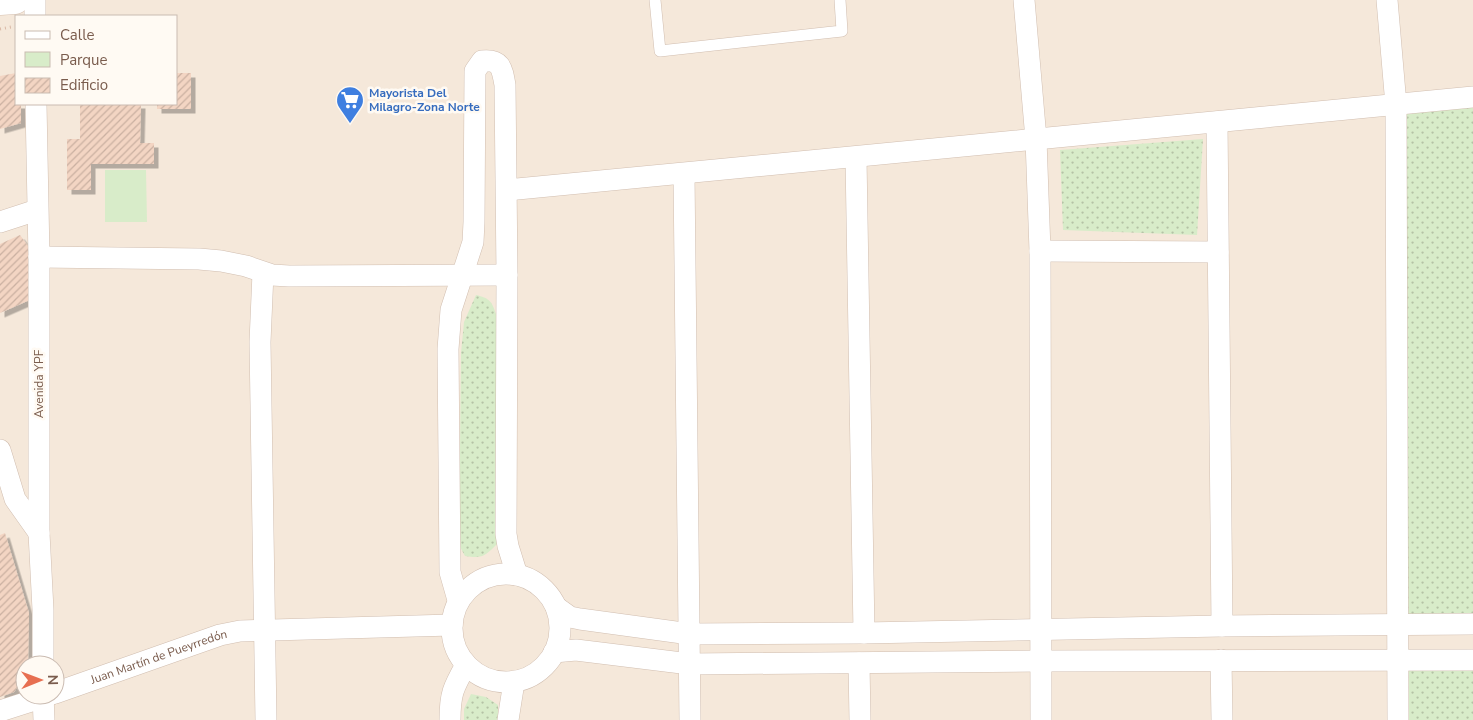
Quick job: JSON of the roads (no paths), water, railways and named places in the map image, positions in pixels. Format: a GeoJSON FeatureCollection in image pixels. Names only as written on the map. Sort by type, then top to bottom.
{"type":"FeatureCollection","features":[{"type":"Feature","properties":{"kind":"street"},"geometry":{"type":"LineString","coordinates":[[0,1],[15,0]]}},
{"type":"Feature","properties":{"kind":"street"},"geometry":{"type":"LineString","coordinates":[[35,0],[36,15]]}},
{"type":"Feature","properties":{"kind":"street"},"geometry":{"type":"LineString","coordinates":[[1024,0],[1036,139],[1040,251],[1041,720]]}},
{"type":"Feature","properties":{"kind":"street"},"geometry":{"type":"LineString","coordinates":[[1387,0],[1396,105],[1398,720]]}},
{"type":"Feature","properties":{"kind":"street"},"geometry":{"type":"LineString","coordinates":[[458,600],[450,572],[448,349],[451,310],[473,242],[475,71],[482,61],[492,60],[503,71],[505,84],[507,190],[506,534],[508,546],[518,574]]}},
{"type":"Feature","properties":{"kind":"street"},"geometry":{"type":"LineString","coordinates":[[507,190],[856,158],[1473,97]]}},
{"type":"Feature","properties":{"kind":"street","name":"Avenida YPF"},"geometry":{"type":"LineString","coordinates":[[36,105],[39,256],[39,533],[43,655]]}},
{"type":"Feature","properties":{"kind":"street"},"geometry":{"type":"LineString","coordinates":[[1217,122],[1222,626]]}},
{"type":"Feature","properties":{"kind":"street"},"geometry":{"type":"LineString","coordinates":[[856,158],[864,633]]}},
{"type":"Feature","properties":{"kind":"street"},"geometry":{"type":"LineString","coordinates":[[684,174],[690,720]]}},
{"type":"Feature","properties":{"kind":"street"},"geometry":{"type":"LineString","coordinates":[[0,222],[37,210]]}},
{"type":"Feature","properties":{"kind":"street"},"geometry":{"type":"LineString","coordinates":[[1040,251],[1218,252]]}},
{"type":"Feature","properties":{"kind":"street"},"geometry":{"type":"LineString","coordinates":[[39,256],[221,261],[246,266],[264,273],[290,276],[507,275]]}},
{"type":"Feature","properties":{"kind":"street"},"geometry":{"type":"LineString","coordinates":[[264,273],[260,342],[266,720]]}},
{"type":"Feature","properties":{"kind":"street"},"geometry":{"type":"LineString","coordinates":[[0,450],[15,499],[39,533]]}},
{"type":"Feature","properties":{"kind":"street"},"geometry":{"type":"LineString","coordinates":[[500,573],[518,574],[534,581],[547,592],[556,607],[560,624],[559,638],[554,652],[544,666],[530,676],[514,682],[496,682],[480,676],[466,665],[456,651],[451,634],[452,617],[458,600],[469,587],[484,578],[500,573]]}},
{"type":"Feature","properties":{"kind":"street"},"geometry":{"type":"LineString","coordinates":[[556,607],[570,617],[580,620],[690,634],[1473,624]]}},
{"type":"Feature","properties":{"kind":"street","name":"Juan Martín de Pueyrredón"},"geometry":{"type":"LineString","coordinates":[[65,689],[220,635],[240,631],[452,625]]}},
{"type":"Feature","properties":{"kind":"street"},"geometry":{"type":"LineString","coordinates":[[554,652],[576,650],[690,664],[1473,660]]}},
{"type":"Feature","properties":{"kind":"street"},"geometry":{"type":"LineString","coordinates":[[1221,660],[1222,720]]}},
{"type":"Feature","properties":{"kind":"street"},"geometry":{"type":"LineString","coordinates":[[859,663],[860,720]]}},
{"type":"Feature","properties":{"kind":"street"},"geometry":{"type":"LineString","coordinates":[[450,720],[450,702],[454,687],[466,665]]}},
{"type":"Feature","properties":{"kind":"street"},"geometry":{"type":"LineString","coordinates":[[508,720],[514,682]]}},
{"type":"Feature","properties":{"kind":"street","name":"Juan Martín de Pueyrredón"},"geometry":{"type":"LineString","coordinates":[[0,712],[20,705]]}},
{"type":"Feature","properties":{"kind":"street"},"geometry":{"type":"LineString","coordinates":[[44,720],[46,705]]}},
{"type":"Feature","properties":{"kind":"lane"},"geometry":{"type":"LineString","coordinates":[[655,0],[660,51],[842,31],[840,0]]}},
{"type":"Feature","properties":{"kind":"place","name":"Mayorista Del Milagro-Zona Norte"},"geometry":{"type":"Point","coordinates":[350,124]}}]}
